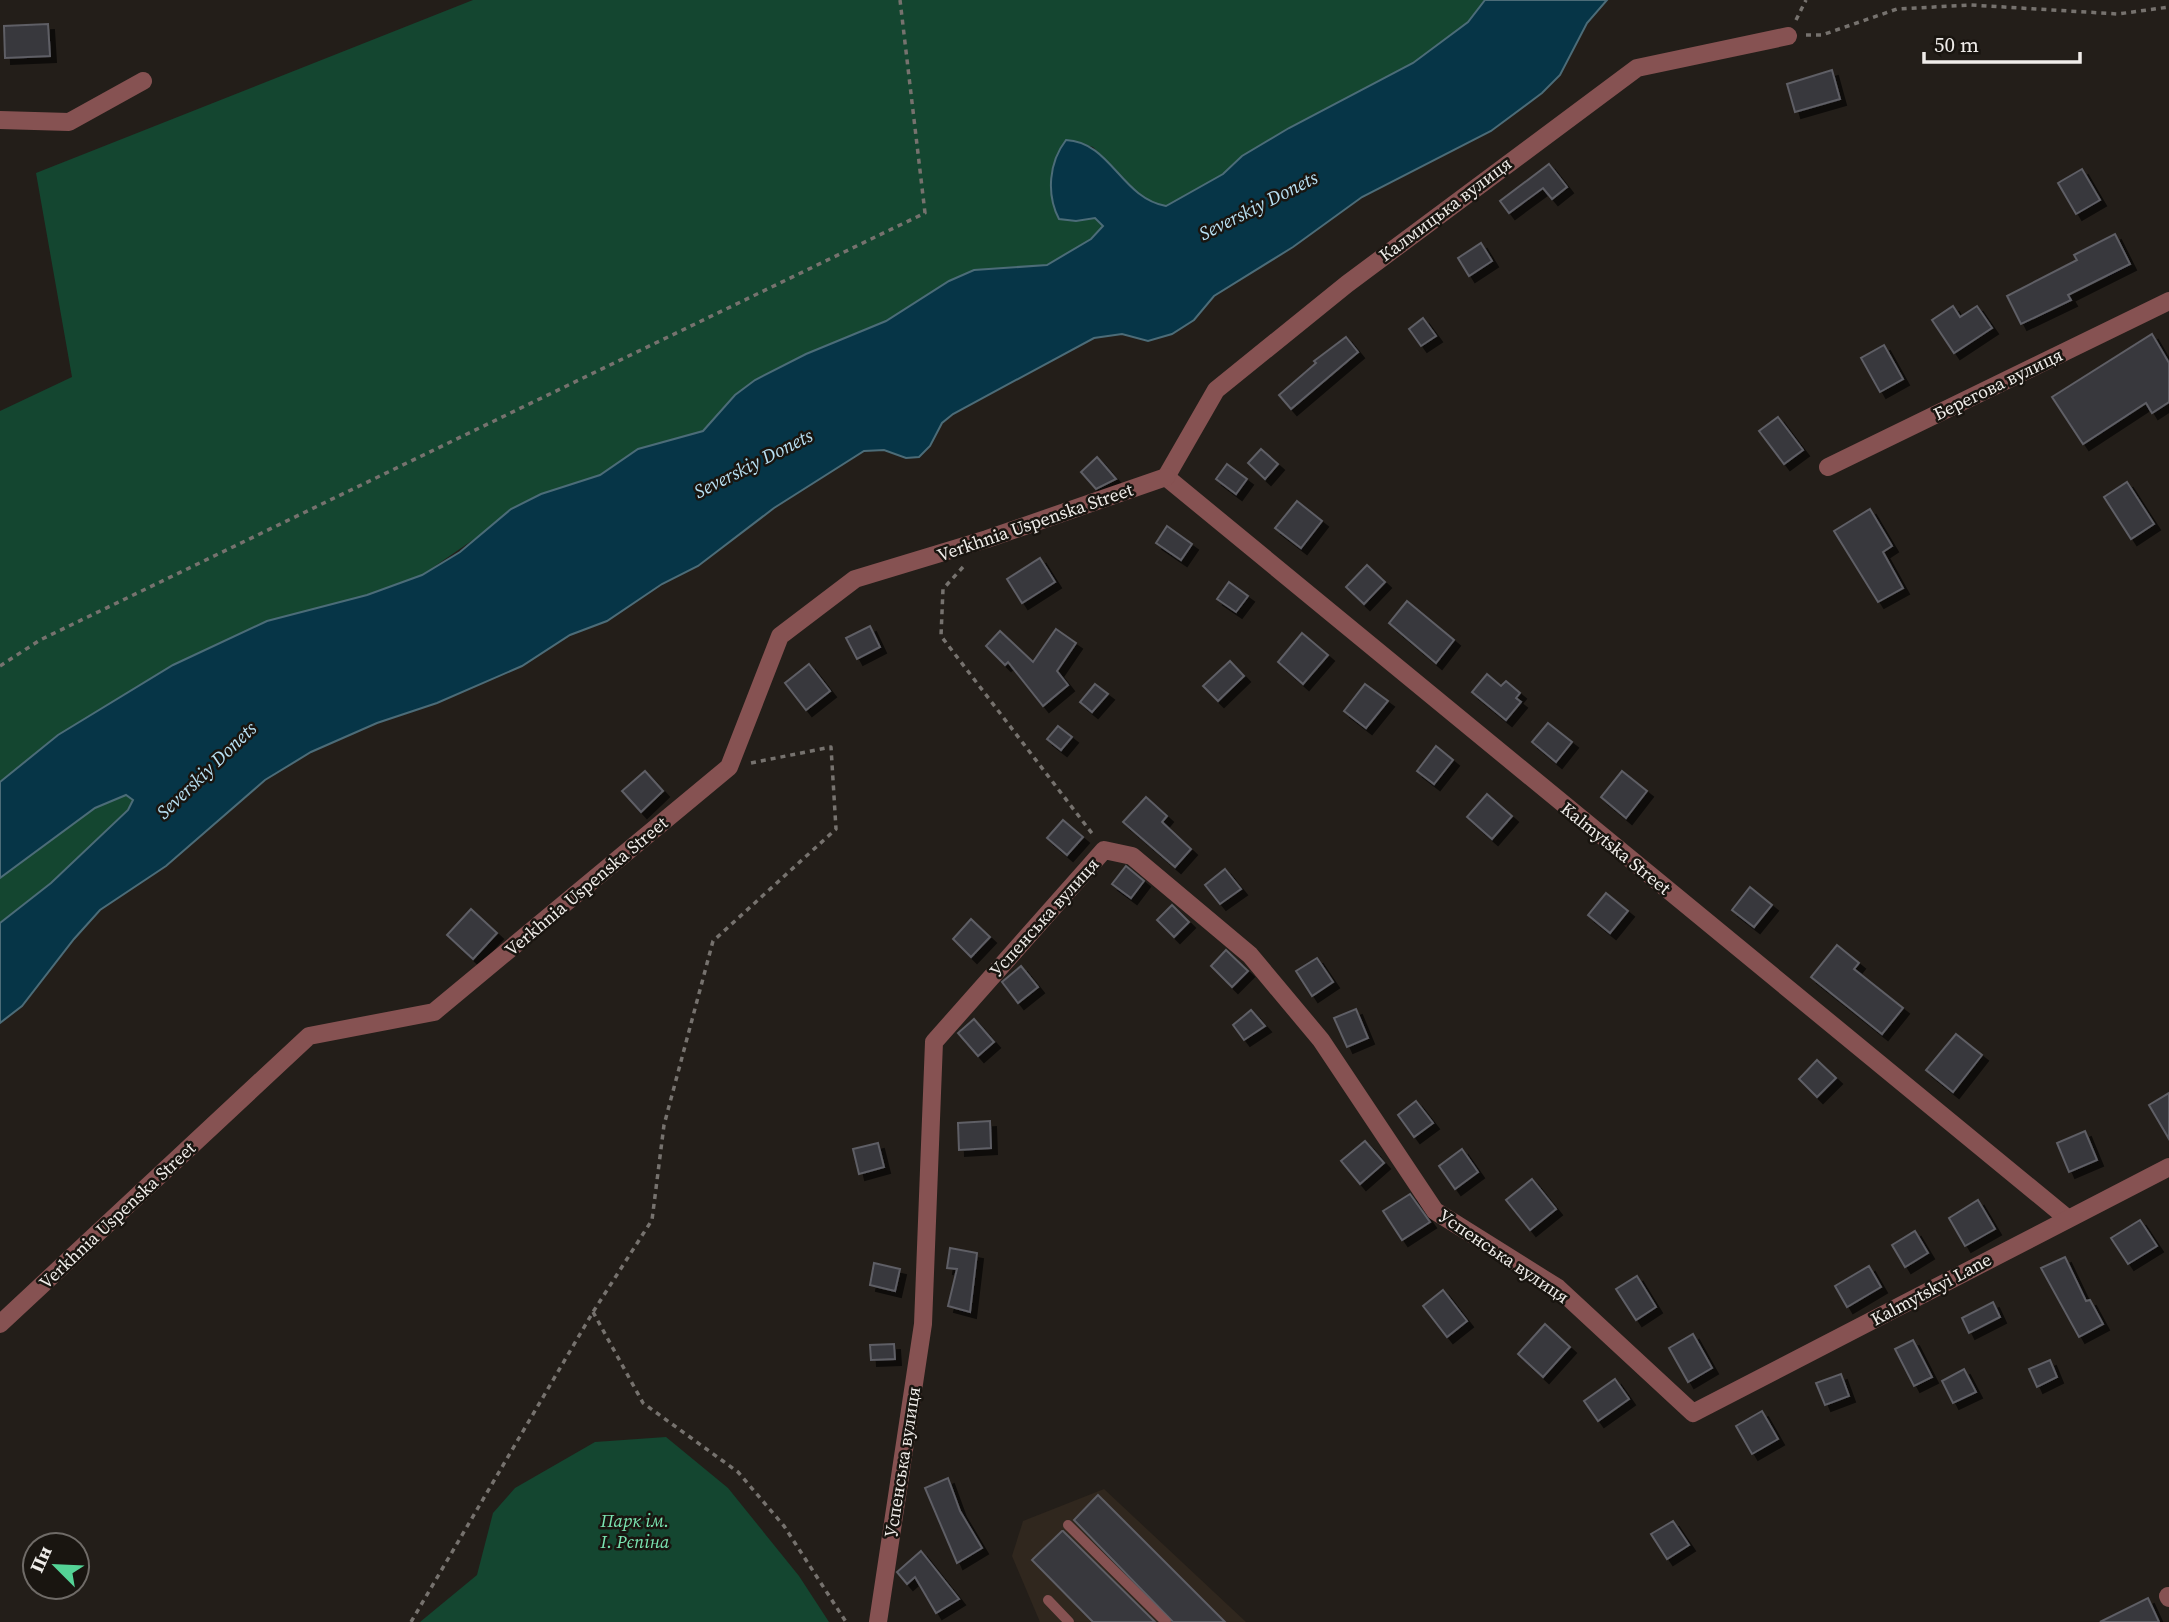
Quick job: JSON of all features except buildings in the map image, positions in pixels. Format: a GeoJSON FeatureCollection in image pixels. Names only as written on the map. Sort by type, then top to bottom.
{"type":"FeatureCollection","features":[{"type":"Feature","properties":{"kind":"street","name":"Калмицька вулиця"},"geometry":{"type":"LineString","coordinates":[[1166,477],[1216,390],[1389,252],[1637,68],[1788,36]]}},
{"type":"Feature","properties":{"kind":"street"},"geometry":{"type":"LineString","coordinates":[[0,120],[69,122],[143,81]]}},
{"type":"Feature","properties":{"kind":"street","name":"Берегова вулиця"},"geometry":{"type":"LineString","coordinates":[[1828,467],[2169,301]]}},
{"type":"Feature","properties":{"kind":"street","name":"Verkhnia Uspenska Street"},"geometry":{"type":"LineString","coordinates":[[0,1324],[309,1036],[434,1012],[729,767],[780,636],[855,579],[987,539],[1166,477]]}},
{"type":"Feature","properties":{"kind":"street","name":"Kalmytska Street"},"geometry":{"type":"LineString","coordinates":[[1166,477],[2067,1218]]}},
{"type":"Feature","properties":{"kind":"street","name":"Успенська вулиця"},"geometry":{"type":"LineString","coordinates":[[878,1622],[923,1324],[934,1042],[1104,850],[1132,856],[1250,955],[1321,1040],[1435,1210],[1558,1289],[1693,1413]]}},
{"type":"Feature","properties":{"kind":"street","name":"Kalmytskyi Lane"},"geometry":{"type":"LineString","coordinates":[[1693,1413],[2169,1167]]}},
{"type":"Feature","properties":{"kind":"lane"},"geometry":{"type":"LineString","coordinates":[[1068,1525],[1166,1622]]}},
{"type":"Feature","properties":{"kind":"lane"},"geometry":{"type":"LineString","coordinates":[[1048,1600],[1069,1622]]}},
{"type":"Feature","properties":{"kind":"path"},"geometry":{"type":"LineString","coordinates":[[0,666],[40,640],[925,213],[900,0]]}},
{"type":"Feature","properties":{"kind":"path"},"geometry":{"type":"LineString","coordinates":[[1788,36],[1822,35],[1897,9],[1971,5],[2118,14],[2169,7]]}},
{"type":"Feature","properties":{"kind":"path"},"geometry":{"type":"LineString","coordinates":[[987,539],[943,589],[941,636],[1104,850]]}},
{"type":"Feature","properties":{"kind":"path"},"geometry":{"type":"LineString","coordinates":[[411,1622],[593,1312],[652,1220],[664,1125],[713,942],[836,829],[831,747],[742,765]]}},
{"type":"Feature","properties":{"kind":"path"},"geometry":{"type":"LineString","coordinates":[[593,1312],[643,1403],[738,1472],[784,1526],[846,1622]]}},
{"type":"Feature","properties":{"kind":"shaded area"},"geometry":{"type":"Polygon","coordinates":[[[1104,1489],[1246,1622],[1040,1622],[1012,1556],[1023,1521],[1104,1489]]]}},
{"type":"Feature","properties":{"kind":"green space"},"geometry":{"type":"Polygon","coordinates":[[[473,0],[1485,0],[1468,22],[1413,63],[1289,128],[1242,156],[1223,174],[1166,206],[1148,203],[1093,147],[1066,140],[1056,161],[1057,181],[1076,221],[1095,218],[1103,226],[1092,239],[1047,265],[1001,270],[949,281],[886,321],[806,354],[755,380],[703,431],[638,449],[600,475],[574,484],[483,533],[422,575],[367,595],[267,621],[173,665],[58,735],[0,782],[0,411],[72,377],[36,173],[473,0]]]}},
{"type":"Feature","properties":{"kind":"green space"},"geometry":{"type":"Polygon","coordinates":[[[126,795],[133,800],[128,809],[51,883],[0,923],[0,878],[95,808],[126,795]]]}},
{"type":"Feature","properties":{"kind":"green space","name":"Парк ім. І. Рєпіна"},"geometry":{"type":"Polygon","coordinates":[[[666,1437],[728,1488],[799,1576],[829,1622],[420,1622],[477,1575],[493,1513],[515,1488],[595,1442],[666,1437]]]}},
{"type":"Feature","properties":{"kind":"water","name":"Severskiy Donets"},"geometry":{"type":"Polygon","coordinates":[[[1485,0],[1607,0],[1587,23],[1560,75],[1542,93],[1491,131],[1362,197],[1293,247],[1214,296],[1194,320],[1172,334],[1148,341],[1122,334],[1094,338],[953,414],[942,423],[930,446],[919,457],[906,458],[884,450],[864,451],[774,508],[698,566],[662,584],[607,621],[570,635],[522,666],[437,703],[377,723],[311,752],[265,780],[166,866],[100,910],[22,1006],[0,1023],[0,923],[51,883],[128,810],[133,800],[126,795],[95,808],[0,878],[0,782],[58,735],[173,665],[267,621],[367,595],[422,575],[460,552],[511,509],[541,494],[600,475],[638,449],[703,431],[735,395],[755,380],[806,354],[886,321],[949,281],[974,270],[1047,265],[1091,239],[1103,226],[1095,218],[1076,221],[1059,219],[1052,199],[1051,178],[1056,158],[1066,140],[1081,143],[1094,150],[1138,193],[1166,206],[1223,174],[1242,156],[1289,128],[1413,63],[1468,22],[1485,0]]]}}]}
